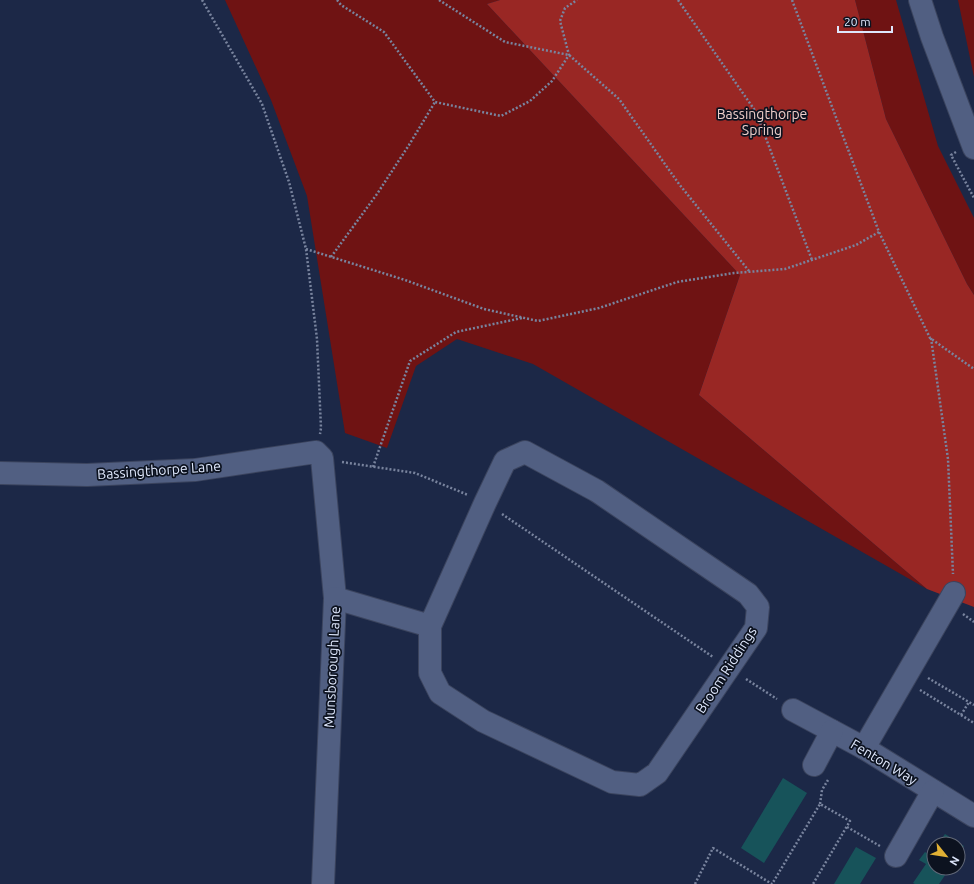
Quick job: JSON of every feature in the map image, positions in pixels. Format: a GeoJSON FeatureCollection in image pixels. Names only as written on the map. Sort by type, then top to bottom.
{"type":"FeatureCollection","features":[{"type":"Feature","properties":{"kind":"street"},"geometry":{"type":"LineString","coordinates":[[920,0],[932,37],[973,146]]}},
{"type":"Feature","properties":{"kind":"street","name":"Broom Riddings"},"geometry":{"type":"LineString","coordinates":[[525,452],[604,496],[748,594],[758,607],[756,628],[657,773],[640,785],[612,782],[484,721],[440,693],[430,673],[430,626],[505,461],[525,452]]}},
{"type":"Feature","properties":{"kind":"street","name":"Bassingthorpe Lane"},"geometry":{"type":"LineString","coordinates":[[0,473],[87,475],[195,470],[319,455]]}},
{"type":"Feature","properties":{"kind":"street","name":"Munsborough Lane"},"geometry":{"type":"LineString","coordinates":[[319,455],[335,598],[323,884]]}},
{"type":"Feature","properties":{"kind":"street"},"geometry":{"type":"LineString","coordinates":[[864,748],[954,593]]}},
{"type":"Feature","properties":{"kind":"street"},"geometry":{"type":"LineString","coordinates":[[335,598],[430,626]]}},
{"type":"Feature","properties":{"kind":"street","name":"Fenton Way"},"geometry":{"type":"LineString","coordinates":[[793,710],[864,748],[974,816]]}},
{"type":"Feature","properties":{"kind":"street"},"geometry":{"type":"LineString","coordinates":[[814,765],[832,731]]}},
{"type":"Feature","properties":{"kind":"street"},"geometry":{"type":"LineString","coordinates":[[896,856],[933,791]]}},
{"type":"Feature","properties":{"kind":"path"},"geometry":{"type":"LineString","coordinates":[[202,0],[262,104],[289,182],[306,249],[317,339],[321,428],[319,455],[373,467],[416,473],[485,503],[793,710]]}},
{"type":"Feature","properties":{"kind":"path"},"geometry":{"type":"LineString","coordinates":[[338,0],[341,5],[384,32],[435,102],[501,116],[530,101],[552,81],[569,55],[560,21],[565,8],[577,0]]}},
{"type":"Feature","properties":{"kind":"path"},"geometry":{"type":"LineString","coordinates":[[439,0],[506,42],[569,55],[619,99],[679,184],[749,271]]}},
{"type":"Feature","properties":{"kind":"path"},"geometry":{"type":"LineString","coordinates":[[678,0],[756,112],[812,260]]}},
{"type":"Feature","properties":{"kind":"path"},"geometry":{"type":"LineString","coordinates":[[792,0],[879,232],[930,338],[948,459],[954,593]]}},
{"type":"Feature","properties":{"kind":"path"},"geometry":{"type":"LineString","coordinates":[[331,257],[377,194],[435,102]]}},
{"type":"Feature","properties":{"kind":"path"},"geometry":{"type":"LineString","coordinates":[[973,146],[951,155],[974,198]]}},
{"type":"Feature","properties":{"kind":"path"},"geometry":{"type":"LineString","coordinates":[[306,249],[405,280],[484,309],[538,321],[598,308],[677,282],[749,271],[785,269],[856,245],[879,232]]}},
{"type":"Feature","properties":{"kind":"path"},"geometry":{"type":"LineString","coordinates":[[373,467],[410,361],[456,332],[524,318]]}},
{"type":"Feature","properties":{"kind":"path"},"geometry":{"type":"LineString","coordinates":[[930,338],[974,368]]}},
{"type":"Feature","properties":{"kind":"path"},"geometry":{"type":"LineString","coordinates":[[907,674],[974,705]]}},
{"type":"Feature","properties":{"kind":"path"},"geometry":{"type":"LineString","coordinates":[[907,674],[961,715],[974,723]]}},
{"type":"Feature","properties":{"kind":"path"},"geometry":{"type":"LineString","coordinates":[[961,715],[969,702]]}},
{"type":"Feature","properties":{"kind":"path"},"geometry":{"type":"LineString","coordinates":[[695,884],[712,848],[772,884],[820,804],[850,821],[813,884]]}},
{"type":"Feature","properties":{"kind":"path"},"geometry":{"type":"LineString","coordinates":[[847,827],[896,856]]}},
{"type":"Feature","properties":{"kind":"shaded area"},"geometry":{"type":"Polygon","coordinates":[[[225,0],[500,0],[487,4],[740,275],[699,395],[927,589],[533,364],[457,339],[416,366],[387,448],[345,433],[307,196],[271,100],[225,0]]]}},
{"type":"Feature","properties":{"kind":"shaded area"},"geometry":{"type":"Polygon","coordinates":[[[855,0],[896,0],[938,146],[974,218],[974,295],[967,284],[886,119],[855,0]]]}},
{"type":"Feature","properties":{"kind":"shaded area"},"geometry":{"type":"Polygon","coordinates":[[[958,0],[974,0],[974,77],[958,0]]]}},
{"type":"Feature","properties":{"kind":"green space","name":"Bassingthorpe Spring"},"geometry":{"type":"Polygon","coordinates":[[[500,0],[855,0],[886,119],[967,284],[974,295],[974,607],[927,589],[699,395],[740,275],[487,4],[500,0]]]}},
{"type":"Feature","properties":{"kind":"building"},"geometry":{"type":"Polygon","coordinates":[[[783,778],[807,793],[764,863],[741,848],[783,778]]]}},
{"type":"Feature","properties":{"kind":"building"},"geometry":{"type":"Polygon","coordinates":[[[856,847],[876,858],[860,884],[834,884],[856,847]]]}},
{"type":"Feature","properties":{"kind":"building"},"geometry":{"type":"Polygon","coordinates":[[[926,853],[926,864],[919,860],[926,853]]]}},
{"type":"Feature","properties":{"kind":"building"},"geometry":{"type":"Polygon","coordinates":[[[926,864],[926,876],[944,876],[939,884],[913,883],[926,864]]]}}]}
